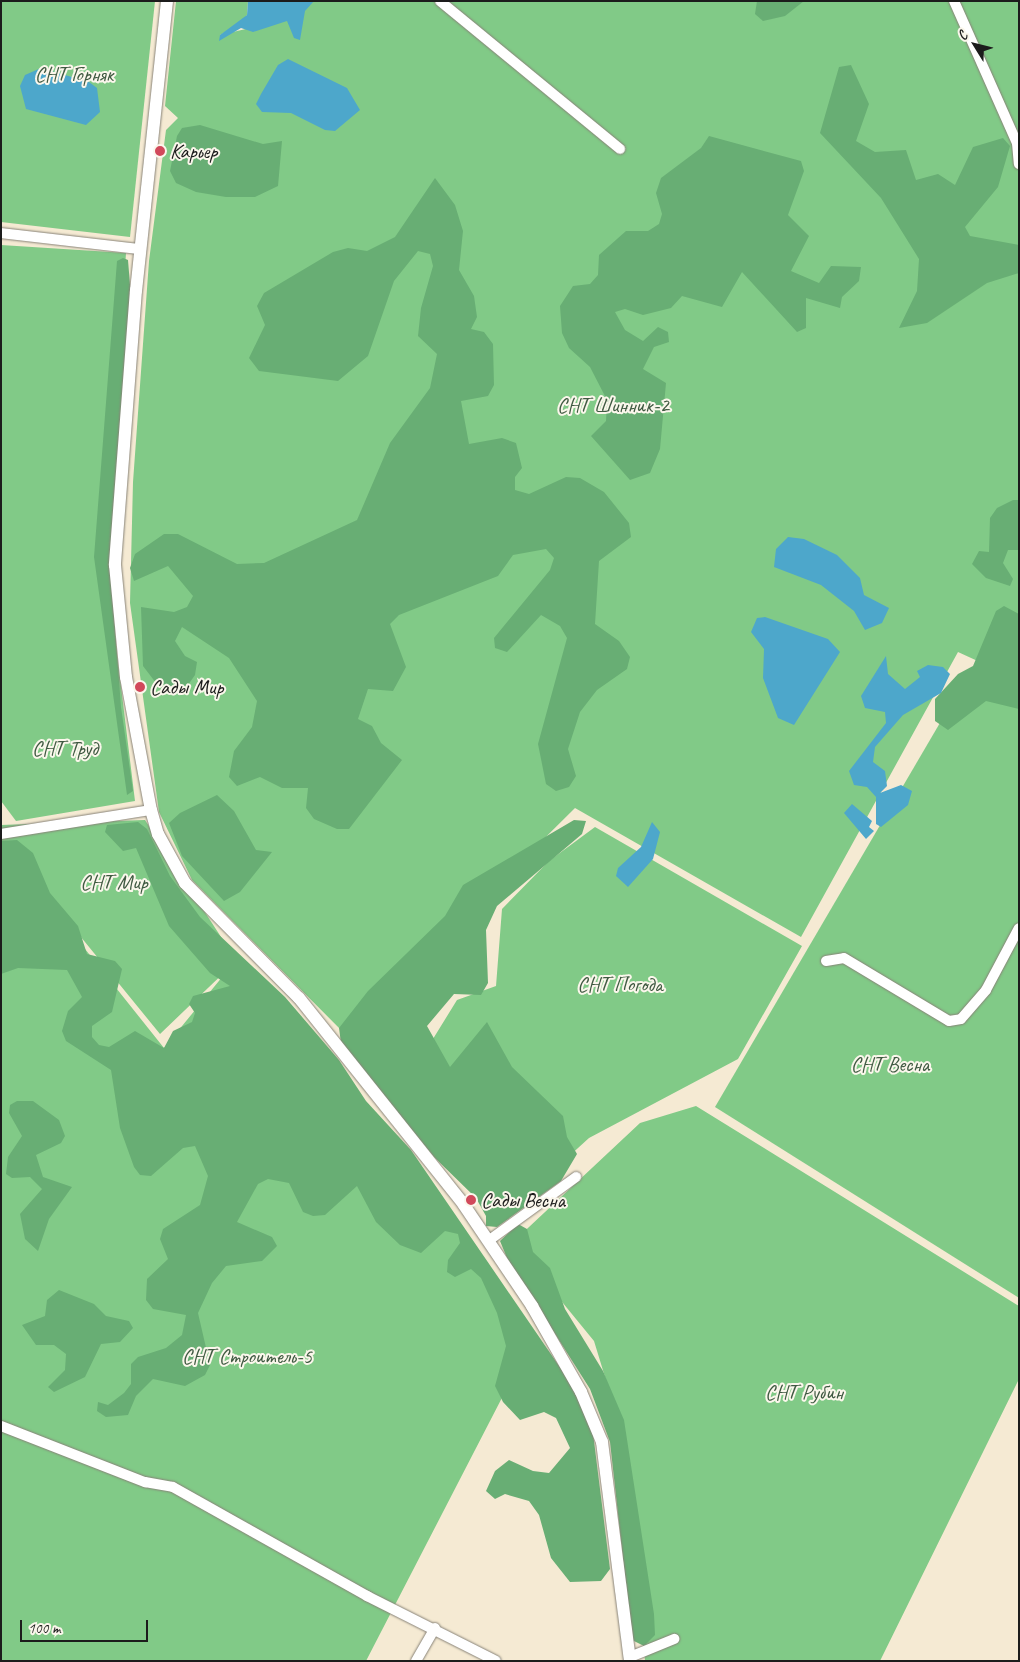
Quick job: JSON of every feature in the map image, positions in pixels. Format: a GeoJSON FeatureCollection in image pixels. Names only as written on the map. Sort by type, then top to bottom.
{"type":"FeatureCollection","features":[{"type":"Feature","properties":{"kind":"street"},"geometry":{"type":"LineString","coordinates":[[166,1],[140,248],[116,565],[126,677],[150,810],[158,834],[184,883],[299,998],[488,1241],[532,1306],[594,1420],[605,1466],[630,1659],[674,1639]]}},
{"type":"Feature","properties":{"kind":"street"},"geometry":{"type":"LineString","coordinates":[[440,1],[620,149]]}},
{"type":"Feature","properties":{"kind":"street"},"geometry":{"type":"LineString","coordinates":[[954,1],[1017,143],[1019,164]]}},
{"type":"Feature","properties":{"kind":"street"},"geometry":{"type":"LineString","coordinates":[[1,233],[140,248]]}},
{"type":"Feature","properties":{"kind":"street"},"geometry":{"type":"LineString","coordinates":[[1,834],[150,810]]}},
{"type":"Feature","properties":{"kind":"street"},"geometry":{"type":"LineString","coordinates":[[826,960],[844,958],[949,1021],[961,1019],[986,990],[1019,928]]}},
{"type":"Feature","properties":{"kind":"street"},"geometry":{"type":"LineString","coordinates":[[488,1241],[576,1176]]}},
{"type":"Feature","properties":{"kind":"street"},"geometry":{"type":"LineString","coordinates":[[1,1426],[145,1482],[173,1487],[367,1596],[435,1628],[496,1661]]}},
{"type":"Feature","properties":{"kind":"street"},"geometry":{"type":"LineString","coordinates":[[416,1661],[435,1628]]}},
{"type":"Feature","properties":{"kind":"green space","name":"СНТ Горняк"},"geometry":{"type":"Polygon","coordinates":[[[1,1],[155,1],[130,237],[1,222],[1,1]]]}},
{"type":"Feature","properties":{"kind":"green space","name":"СНТ Шинник-2"},"geometry":{"type":"Polygon","coordinates":[[[176,1],[248,1],[247,15],[241,23],[220,35],[250,28],[285,1],[1019,1],[1019,680],[958,652],[801,937],[575,808],[346,1035],[192,880],[159,812],[130,603],[133,482],[149,261],[166,130],[178,118],[165,106],[176,1]]]}},
{"type":"Feature","properties":{"kind":"green space"},"geometry":{"type":"Polygon","coordinates":[[[757,1],[804,1],[785,16],[763,21],[755,14],[757,1]]]}},
{"type":"Feature","properties":{"kind":"green space"},"geometry":{"type":"Polygon","coordinates":[[[851,65],[869,104],[856,141],[875,152],[906,150],[916,180],[938,174],[955,185],[973,147],[1003,138],[1010,146],[998,187],[965,227],[970,236],[1019,245],[1019,273],[987,283],[927,323],[899,328],[917,291],[919,259],[881,198],[820,133],[839,67],[851,65]]]}},
{"type":"Feature","properties":{"kind":"green space"},"geometry":{"type":"Polygon","coordinates":[[[200,125],[263,144],[282,141],[278,186],[255,197],[226,197],[196,192],[176,183],[170,171],[177,136],[182,128],[200,125]]]}},
{"type":"Feature","properties":{"kind":"green space"},"geometry":{"type":"Polygon","coordinates":[[[709,136],[801,161],[804,171],[788,215],[809,236],[791,271],[819,283],[831,266],[861,267],[859,281],[842,297],[840,308],[806,298],[806,328],[797,332],[742,272],[722,307],[682,296],[671,308],[643,315],[625,309],[615,312],[625,330],[643,341],[658,327],[668,332],[669,342],[654,347],[643,369],[666,383],[660,449],[650,473],[630,480],[591,436],[606,421],[607,400],[590,367],[569,348],[562,333],[560,306],[573,286],[590,284],[598,275],[599,255],[626,231],[648,231],[659,224],[662,214],[656,193],[661,178],[701,148],[709,136]]]}},
{"type":"Feature","properties":{"kind":"green space"},"geometry":{"type":"Polygon","coordinates":[[[435,178],[455,205],[463,231],[459,270],[474,296],[477,317],[471,329],[484,332],[493,344],[494,385],[488,396],[461,401],[469,444],[502,438],[516,443],[522,468],[515,477],[515,490],[529,494],[566,477],[580,478],[604,492],[629,523],[631,537],[599,561],[595,624],[619,641],[630,657],[627,669],[597,690],[580,712],[568,749],[576,776],[569,787],[556,791],[546,784],[538,744],[567,638],[560,626],[541,615],[507,652],[495,648],[494,638],[550,570],[554,558],[546,549],[513,555],[498,576],[399,615],[390,624],[406,667],[393,691],[368,689],[358,719],[372,726],[381,743],[402,760],[349,829],[337,829],[314,819],[306,808],[308,788],[282,788],[260,777],[237,786],[229,777],[234,751],[252,727],[257,701],[229,658],[182,627],[175,641],[185,656],[197,662],[195,675],[188,685],[165,692],[156,683],[143,666],[141,607],[174,612],[187,607],[193,596],[168,566],[134,581],[130,568],[135,554],[164,534],[178,534],[237,564],[264,563],[357,520],[390,443],[430,388],[437,354],[418,336],[421,308],[433,266],[430,254],[418,251],[394,281],[368,356],[338,381],[259,371],[249,358],[265,325],[257,306],[264,293],[333,252],[348,248],[367,251],[395,237],[435,178]]]}},
{"type":"Feature","properties":{"kind":"green space","name":"СНТ Труд"},"geometry":{"type":"Polygon","coordinates":[[[1,245],[126,253],[106,564],[135,801],[16,821],[1,801],[1,245]]]}},
{"type":"Feature","properties":{"kind":"green space"},"geometry":{"type":"Polygon","coordinates":[[[123,258],[128,260],[131,297],[110,561],[121,707],[133,791],[127,795],[94,557],[117,261],[123,258]]]}},
{"type":"Feature","properties":{"kind":"green space"},"geometry":{"type":"Polygon","coordinates":[[[1013,500],[1019,500],[1019,550],[1008,550],[1003,563],[1013,579],[1010,586],[986,578],[972,564],[979,551],[989,552],[990,518],[997,508],[1013,500]]]}},
{"type":"Feature","properties":{"kind":"green space"},"geometry":{"type":"Polygon","coordinates":[[[1004,606],[1019,614],[1019,709],[986,701],[948,730],[935,721],[935,699],[958,674],[973,666],[996,611],[1004,606]]]}},
{"type":"Feature","properties":{"kind":"green space","name":"СНТ Весна"},"geometry":{"type":"Polygon","coordinates":[[[968,675],[1019,698],[1019,1298],[715,1107],[968,675]]]}},
{"type":"Feature","properties":{"kind":"green space"},"geometry":{"type":"Polygon","coordinates":[[[217,795],[234,811],[256,850],[272,852],[240,892],[224,901],[182,856],[169,823],[180,813],[217,795]]]}},
{"type":"Feature","properties":{"kind":"green space","name":"СНТ Строитель-5"},"geometry":{"type":"Polygon","coordinates":[[[145,820],[236,960],[421,1179],[535,1334],[366,1661],[1,1661],[1,877],[22,870],[164,1048],[232,965],[160,1034],[23,866],[1,874],[1,825],[145,820]]]}},
{"type":"Feature","properties":{"kind":"green space"},"geometry":{"type":"Polygon","coordinates":[[[574,820],[586,821],[582,834],[497,906],[486,930],[488,983],[481,995],[454,994],[427,1026],[450,1067],[487,1022],[512,1067],[563,1116],[567,1137],[577,1154],[561,1181],[497,1227],[486,1226],[486,1216],[476,1198],[434,1157],[341,1043],[339,1028],[368,991],[445,916],[463,885],[574,820]]]}},
{"type":"Feature","properties":{"kind":"green space"},"geometry":{"type":"Polygon","coordinates":[[[138,822],[147,829],[170,876],[200,917],[285,997],[339,1060],[366,1101],[411,1150],[568,1379],[592,1425],[610,1569],[601,1581],[570,1582],[551,1558],[539,1515],[529,1501],[505,1494],[495,1499],[486,1491],[495,1471],[509,1460],[533,1471],[549,1473],[570,1448],[556,1418],[544,1412],[520,1420],[503,1402],[495,1386],[506,1346],[497,1313],[481,1278],[471,1269],[455,1277],[447,1272],[448,1260],[460,1243],[458,1234],[445,1231],[421,1253],[400,1245],[376,1222],[357,1186],[325,1215],[313,1216],[303,1212],[289,1183],[268,1179],[258,1184],[237,1222],[272,1237],[277,1246],[262,1261],[226,1266],[212,1283],[198,1313],[210,1365],[205,1375],[185,1386],[153,1379],[136,1396],[128,1415],[106,1417],[97,1411],[98,1402],[108,1405],[124,1393],[131,1384],[131,1364],[138,1357],[166,1348],[182,1335],[186,1315],[153,1309],[146,1300],[147,1279],[168,1259],[160,1239],[163,1229],[200,1205],[208,1176],[195,1146],[183,1148],[151,1176],[140,1175],[134,1167],[120,1128],[111,1070],[66,1041],[62,1031],[68,1011],[82,997],[67,970],[18,968],[1,974],[1,841],[17,840],[33,853],[50,893],[78,926],[87,954],[115,961],[122,969],[112,1012],[92,1026],[92,1037],[99,1045],[109,1047],[135,1031],[164,1048],[173,1031],[192,1022],[195,1013],[189,1004],[193,996],[230,986],[210,973],[169,926],[136,848],[123,851],[105,832],[107,825],[138,822]]]}},
{"type":"Feature","properties":{"kind":"green space","name":"СНТ Погода"},"geometry":{"type":"Polygon","coordinates":[[[595,827],[802,946],[738,1059],[589,1138],[500,1219],[399,1094],[457,1000],[496,986],[502,909],[549,861],[595,827]]]}},
{"type":"Feature","properties":{"kind":"green space"},"geometry":{"type":"Polygon","coordinates":[[[17,1101],[33,1101],[59,1120],[65,1136],[61,1143],[36,1155],[43,1177],[72,1187],[49,1219],[38,1251],[25,1239],[20,1214],[42,1189],[30,1177],[12,1178],[6,1174],[8,1157],[22,1136],[9,1113],[10,1105],[17,1101]]]}},
{"type":"Feature","properties":{"kind":"green space","name":"СНТ Рубин"},"geometry":{"type":"Polygon","coordinates":[[[696,1106],[1019,1306],[1019,1379],[880,1661],[645,1661],[624,1439],[594,1341],[513,1242],[640,1123],[696,1106]]]}},
{"type":"Feature","properties":{"kind":"green space"},"geometry":{"type":"Polygon","coordinates":[[[518,1224],[527,1229],[533,1252],[550,1268],[565,1309],[603,1371],[624,1420],[654,1614],[655,1635],[644,1646],[632,1640],[610,1442],[590,1389],[507,1258],[500,1241],[518,1224]]]}},
{"type":"Feature","properties":{"kind":"green space"},"geometry":{"type":"Polygon","coordinates":[[[59,1290],[94,1304],[106,1316],[129,1321],[133,1328],[120,1342],[101,1344],[85,1377],[54,1392],[48,1387],[65,1370],[66,1354],[54,1345],[36,1345],[22,1325],[45,1316],[47,1300],[59,1290]]]}},
{"type":"Feature","properties":{"kind":"water"},"geometry":{"type":"Polygon","coordinates":[[[248,1],[314,1],[305,11],[300,40],[294,38],[287,21],[253,32],[241,28],[219,41],[220,35],[247,15],[248,1]]]}},
{"type":"Feature","properties":{"kind":"water"},"geometry":{"type":"Polygon","coordinates":[[[288,59],[347,88],[360,110],[335,131],[325,130],[291,113],[262,112],[256,104],[278,65],[288,59]]]}},
{"type":"Feature","properties":{"kind":"water"},"geometry":{"type":"Polygon","coordinates":[[[41,68],[89,82],[97,88],[100,112],[86,125],[26,109],[20,86],[25,75],[41,68]]]}},
{"type":"Feature","properties":{"kind":"water"},"geometry":{"type":"Polygon","coordinates":[[[788,537],[804,539],[837,555],[860,578],[864,595],[889,608],[882,623],[865,630],[854,611],[821,585],[774,567],[776,549],[788,537]]]}},
{"type":"Feature","properties":{"kind":"water"},"geometry":{"type":"Polygon","coordinates":[[[765,617],[828,639],[840,652],[794,725],[778,718],[763,678],[764,649],[751,632],[757,618],[765,617]]]}},
{"type":"Feature","properties":{"kind":"water"},"geometry":{"type":"Polygon","coordinates":[[[886,656],[888,674],[905,689],[920,677],[917,671],[928,665],[943,667],[950,674],[941,693],[903,715],[875,747],[873,762],[885,771],[887,786],[880,793],[901,785],[912,791],[908,805],[881,827],[876,824],[876,797],[867,787],[854,785],[849,771],[886,723],[885,712],[865,708],[861,696],[886,656]]]}},
{"type":"Feature","properties":{"kind":"water"},"geometry":{"type":"Polygon","coordinates":[[[852,804],[872,821],[869,827],[874,831],[866,839],[844,813],[852,804]]]}},
{"type":"Feature","properties":{"kind":"water"},"geometry":{"type":"Polygon","coordinates":[[[652,822],[660,832],[653,859],[628,887],[616,876],[618,868],[641,847],[652,822]]]}},
{"type":"Feature","properties":{"kind":"place","name":"Карьер"},"geometry":{"type":"Point","coordinates":[160,151]}},
{"type":"Feature","properties":{"kind":"place","name":"Сады Мир"},"geometry":{"type":"Point","coordinates":[140,687]}},
{"type":"Feature","properties":{"kind":"place","name":"Сады Весна"},"geometry":{"type":"Point","coordinates":[471,1200]}},
{"type":"Feature","properties":{"kind":"park label","name":"СНТ Мир"},"geometry":{"type":"Point","coordinates":[114,882]}}]}
